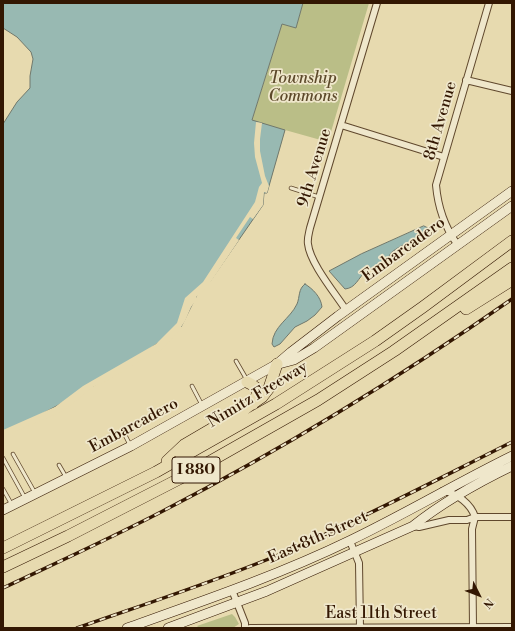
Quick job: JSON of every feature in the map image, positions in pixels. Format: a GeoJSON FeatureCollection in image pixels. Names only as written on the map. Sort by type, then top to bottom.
{"type":"FeatureCollection","features":[{"type":"Feature","properties":{"kind":"highway","name":"Nimitz Freeway"},"geometry":{"type":"LineString","coordinates":[[3,548],[156,472],[276,404],[423,307],[512,241]]}},
{"type":"Feature","properties":{"kind":"highway","name":"Nimitz Freeway"},"geometry":{"type":"LineString","coordinates":[[3,567],[68,536],[179,479],[318,400],[381,359],[512,268]]}},
{"type":"Feature","properties":{"kind":"highway"},"geometry":{"type":"LineString","coordinates":[[381,359],[445,323],[512,280]]}},
{"type":"Feature","properties":{"kind":"highway"},"geometry":{"type":"LineString","coordinates":[[156,472],[184,445],[262,398],[269,388],[278,364]]}},
{"type":"Feature","properties":{"kind":"highway"},"geometry":{"type":"LineString","coordinates":[[247,382],[256,387],[258,391],[258,395],[253,404]]}},
{"type":"Feature","properties":{"kind":"main road","name":"Embarcadero"},"geometry":{"type":"LineString","coordinates":[[3,510],[131,446],[278,364],[291,352],[346,310],[512,191]]}},
{"type":"Feature","properties":{"kind":"main road","name":"Embarcadero"},"geometry":{"type":"LineString","coordinates":[[278,364],[294,360],[314,348],[456,244],[512,206]]}},
{"type":"Feature","properties":{"kind":"main road","name":"East 8th Street"},"geometry":{"type":"LineString","coordinates":[[127,628],[290,568],[350,541],[512,456]]}},
{"type":"Feature","properties":{"kind":"main road","name":"East 8th Street"},"geometry":{"type":"LineString","coordinates":[[168,628],[182,626],[295,580],[413,526],[432,511],[512,466]]}},
{"type":"Feature","properties":{"kind":"street","name":"9th Avenue"},"geometry":{"type":"LineString","coordinates":[[346,310],[315,265],[307,242],[377,3]]}},
{"type":"Feature","properties":{"kind":"street","name":"8th Avenue"},"geometry":{"type":"LineString","coordinates":[[456,244],[443,221],[437,201],[436,185],[489,3]]}},
{"type":"Feature","properties":{"kind":"street"},"geometry":{"type":"LineString","coordinates":[[466,80],[512,91]]}},
{"type":"Feature","properties":{"kind":"street"},"geometry":{"type":"LineString","coordinates":[[341,125],[444,157]]}},
{"type":"Feature","properties":{"kind":"street"},"geometry":{"type":"LineString","coordinates":[[443,491],[453,493],[457,496],[469,506],[475,517],[472,529],[473,628]]}},
{"type":"Feature","properties":{"kind":"street"},"geometry":{"type":"LineString","coordinates":[[413,526],[419,527],[449,520],[467,520],[475,517],[512,517]]}},
{"type":"Feature","properties":{"kind":"street"},"geometry":{"type":"LineString","coordinates":[[350,541],[360,563],[360,628]]}},
{"type":"Feature","properties":{"kind":"street"},"geometry":{"type":"LineString","coordinates":[[232,590],[245,623],[245,628]]}},
{"type":"Feature","properties":{"kind":"street","name":"East 11th Street"},"geometry":{"type":"LineString","coordinates":[[250,628],[512,627]]}},
{"type":"Feature","properties":{"kind":"lane"},"geometry":{"type":"LineString","coordinates":[[291,188],[319,197]]}},
{"type":"Feature","properties":{"kind":"lane"},"geometry":{"type":"LineString","coordinates":[[236,361],[247,382]]}},
{"type":"Feature","properties":{"kind":"lane"},"geometry":{"type":"LineString","coordinates":[[192,386],[203,406]]}},
{"type":"Feature","properties":{"kind":"lane"},"geometry":{"type":"LineString","coordinates":[[124,434],[131,446]]}},
{"type":"Feature","properties":{"kind":"lane"},"geometry":{"type":"LineString","coordinates":[[13,454],[35,494]]}},
{"type":"Feature","properties":{"kind":"lane"},"geometry":{"type":"LineString","coordinates":[[3,458],[25,499]]}},
{"type":"Feature","properties":{"kind":"lane"},"geometry":{"type":"LineString","coordinates":[[59,465],[67,479]]}},
{"type":"Feature","properties":{"kind":"lane"},"geometry":{"type":"LineString","coordinates":[[3,489],[12,505]]}},
{"type":"Feature","properties":{"kind":"green space","name":"Township Commons"},"geometry":{"type":"Polygon","coordinates":[[[303,3],[369,3],[328,142],[285,130],[268,189],[252,120],[282,24],[296,28],[303,3]]]}},
{"type":"Feature","properties":{"kind":"green space"},"geometry":{"type":"Polygon","coordinates":[[[232,614],[239,624],[233,628],[199,628],[197,626],[232,614]]]}},
{"type":"Feature","properties":{"kind":"water"},"geometry":{"type":"Polygon","coordinates":[[[3,3],[303,3],[296,28],[282,24],[252,120],[285,130],[267,193],[264,193],[263,205],[209,283],[197,295],[181,327],[106,379],[3,435],[3,124],[17,102],[30,88],[30,76],[33,59],[31,52],[17,37],[3,28],[3,3]]]}},
{"type":"Feature","properties":{"kind":"water"},"geometry":{"type":"Polygon","coordinates":[[[424,226],[428,228],[426,235],[396,249],[392,252],[384,264],[368,270],[352,287],[345,289],[329,271],[361,254],[424,226]]]}},
{"type":"Feature","properties":{"kind":"water"},"geometry":{"type":"Polygon","coordinates":[[[305,284],[316,294],[322,307],[307,321],[295,327],[280,344],[274,347],[272,344],[275,332],[294,309],[297,304],[301,288],[305,284]]]}},
{"type":"Feature","properties":{"kind":"pier"},"geometry":{"type":"Polygon","coordinates":[[[256,122],[262,123],[260,151],[265,176],[269,186],[267,193],[264,192],[263,205],[253,219],[250,217],[236,238],[239,240],[206,289],[196,297],[197,299],[191,307],[181,327],[182,328],[160,351],[138,362],[107,381],[93,387],[65,410],[3,437],[3,430],[55,407],[83,386],[156,344],[177,323],[185,298],[203,282],[255,202],[259,187],[262,183],[255,157],[254,143],[256,122]]]}},
{"type":"Feature","properties":{"kind":"railway"},"geometry":{"type":"LineString","coordinates":[[3,588],[141,522],[296,438],[427,357],[512,299]]}},
{"type":"Feature","properties":{"kind":"railway"},"geometry":{"type":"LineString","coordinates":[[77,628],[210,582],[288,551],[373,512],[512,442]]}}]}
